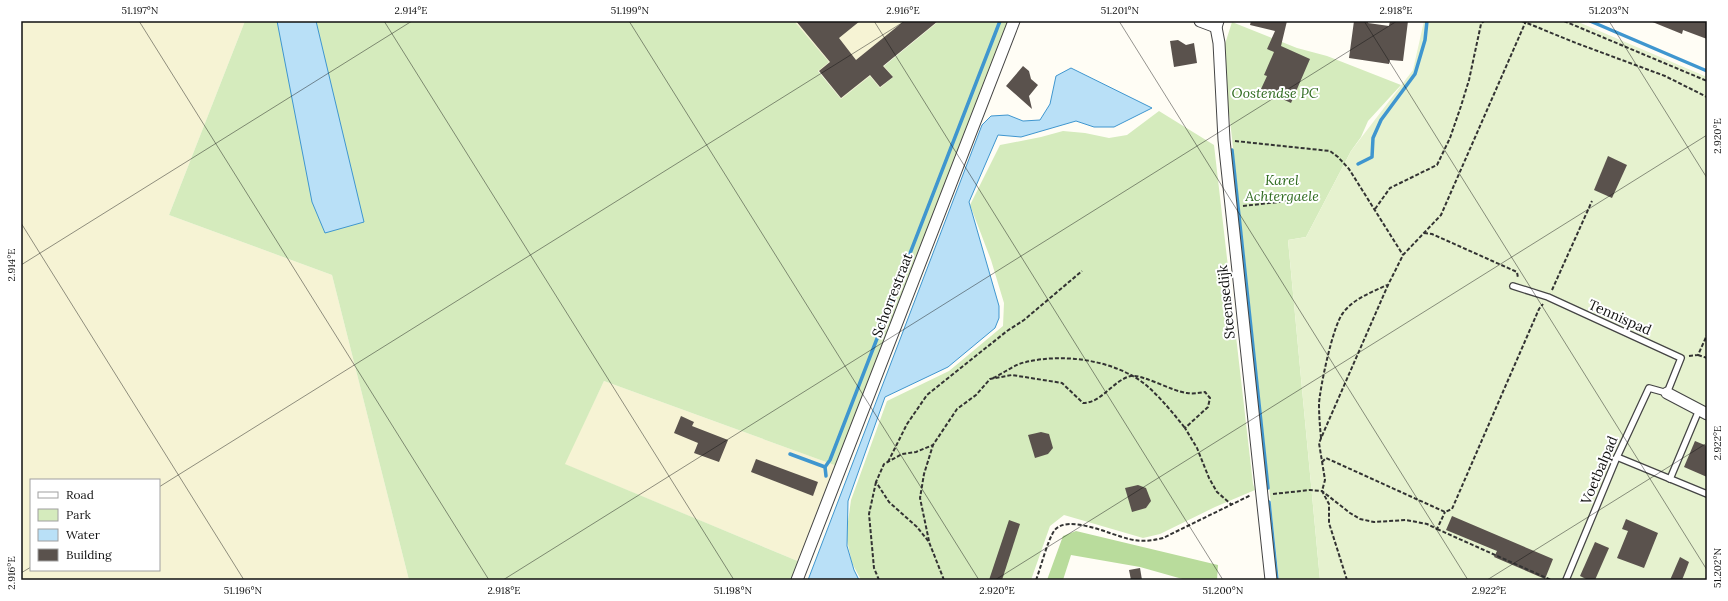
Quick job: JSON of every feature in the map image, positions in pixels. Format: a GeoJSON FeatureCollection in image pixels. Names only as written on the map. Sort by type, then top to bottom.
{"type":"FeatureCollection","features":[{"type":"Feature","properties":{"kind":"street","name":"Schorrestraat"},"geometry":{"type":"LineString","coordinates":[[797,580],[1014,21]]}},
{"type":"Feature","properties":{"kind":"street"},"geometry":{"type":"LineString","coordinates":[[1200,21],[1217,24]]}},
{"type":"Feature","properties":{"kind":"street","name":"Steensedijk"},"geometry":{"type":"LineString","coordinates":[[1217,24],[1224,140],[1272,580]]}},
{"type":"Feature","properties":{"kind":"street"},"geometry":{"type":"LineString","coordinates":[[1667,393],[1703,412]]}},
{"type":"Feature","properties":{"kind":"lane","name":"Tennispad"},"geometry":{"type":"LineString","coordinates":[[1516,286],[1548,297],[1681,358]]}},
{"type":"Feature","properties":{"kind":"lane"},"geometry":{"type":"LineString","coordinates":[[1667,393],[1681,358]]}},
{"type":"Feature","properties":{"kind":"lane","name":"Voetbalpad"},"geometry":{"type":"LineString","coordinates":[[1566,580],[1617,457],[1649,388],[1667,393]]}},
{"type":"Feature","properties":{"kind":"lane"},"geometry":{"type":"LineString","coordinates":[[1670,479],[1703,412]]}},
{"type":"Feature","properties":{"kind":"lane"},"geometry":{"type":"LineString","coordinates":[[1617,457],[1707,494]]}},
{"type":"Feature","properties":{"kind":"path"},"geometry":{"type":"LineString","coordinates":[[1374,210],[1390,188],[1437,165],[1450,138],[1461,106],[1469,80],[1481,24],[1484,21]]}},
{"type":"Feature","properties":{"kind":"path"},"geometry":{"type":"LineString","coordinates":[[1522,21],[1526,21],[1576,44],[1665,76],[1707,97]]}},
{"type":"Feature","properties":{"kind":"path"},"geometry":{"type":"LineString","coordinates":[[1321,439],[1388,285],[1403,255],[1441,215],[1526,21]]}},
{"type":"Feature","properties":{"kind":"path"},"geometry":{"type":"LineString","coordinates":[[1564,21],[1707,81]]}},
{"type":"Feature","properties":{"kind":"path"},"geometry":{"type":"LineString","coordinates":[[1224,140],[1330,151],[1349,169],[1403,255]]}},
{"type":"Feature","properties":{"kind":"path"},"geometry":{"type":"LineString","coordinates":[[1244,206],[1306,199]]}},
{"type":"Feature","properties":{"kind":"path"},"geometry":{"type":"LineString","coordinates":[[1437,529],[1445,512],[1452,509],[1539,309],[1548,297],[1563,269],[1592,201]]}},
{"type":"Feature","properties":{"kind":"path"},"geometry":{"type":"LineString","coordinates":[[1424,233],[1432,234],[1517,272],[1516,286]]}},
{"type":"Feature","properties":{"kind":"path"},"geometry":{"type":"LineString","coordinates":[[887,463],[907,424],[927,395],[1007,331],[1024,320],[1082,271]]}},
{"type":"Feature","properties":{"kind":"path"},"geometry":{"type":"LineString","coordinates":[[1347,580],[1329,523],[1329,504],[1322,491],[1325,480],[1320,443],[1319,403],[1331,344],[1342,314],[1351,304],[1388,285]]}},
{"type":"Feature","properties":{"kind":"path"},"geometry":{"type":"LineString","coordinates":[[1698,355],[1707,335]]}},
{"type":"Feature","properties":{"kind":"path"},"geometry":{"type":"LineString","coordinates":[[1681,358],[1698,355],[1707,358]]}},
{"type":"Feature","properties":{"kind":"path"},"geometry":{"type":"LineString","coordinates":[[944,580],[929,542],[920,498],[924,474],[933,445],[957,409],[976,395],[990,380],[1025,362],[1054,358],[1088,360],[1186,393],[1205,392],[1210,401],[1208,407],[1185,428]]}},
{"type":"Feature","properties":{"kind":"path"},"geometry":{"type":"LineString","coordinates":[[990,380],[1012,374],[1062,382],[1077,398],[1083,403],[1087,403],[1096,399],[1121,381],[1132,376]]}},
{"type":"Feature","properties":{"kind":"path"},"geometry":{"type":"LineString","coordinates":[[1132,376],[1146,385],[1170,408],[1185,428],[1197,448],[1208,478],[1218,492],[1232,505]]}},
{"type":"Feature","properties":{"kind":"path"},"geometry":{"type":"LineString","coordinates":[[879,580],[874,568],[869,514],[876,482],[884,464],[902,454],[916,452],[933,445]]}},
{"type":"Feature","properties":{"kind":"path"},"geometry":{"type":"LineString","coordinates":[[1322,462],[1326,458],[1445,512]]}},
{"type":"Feature","properties":{"kind":"path"},"geometry":{"type":"LineString","coordinates":[[876,482],[889,502],[917,527],[929,542]]}},
{"type":"Feature","properties":{"kind":"path"},"geometry":{"type":"LineString","coordinates":[[1036,580],[1053,532],[1062,524],[1074,523],[1130,539],[1152,541],[1163,538],[1262,492],[1310,490],[1322,491],[1360,519],[1374,522],[1406,520],[1427,524],[1551,580]]}},
{"type":"Feature","properties":{"kind":"shaded area"},"geometry":{"type":"Polygon","coordinates":[[[21,21],[245,21],[169,215],[332,275],[409,580],[21,580],[21,21]]]}},
{"type":"Feature","properties":{"kind":"shaded area"},"geometry":{"type":"Polygon","coordinates":[[[939,21],[884,65],[893,77],[880,88],[870,76],[841,99],[818,70],[829,62],[794,22],[939,21]]]}},
{"type":"Feature","properties":{"kind":"shaded area"},"geometry":{"type":"Polygon","coordinates":[[[604,381],[837,466],[800,562],[564,464],[604,381]]]}},
{"type":"Feature","properties":{"kind":"green space"},"geometry":{"type":"Polygon","coordinates":[[[245,21],[794,21],[829,62],[818,71],[841,99],[870,76],[880,88],[893,77],[884,66],[939,21],[1010,21],[837,466],[604,381],[565,464],[800,562],[793,580],[409,580],[332,275],[169,215],[245,21]]]}},
{"type":"Feature","properties":{"kind":"green space"},"geometry":{"type":"Polygon","coordinates":[[[1424,21],[1576,21],[1707,77],[1707,580],[1320,580],[1288,240],[1306,237],[1351,151],[1413,70],[1424,21]]]}},
{"type":"Feature","properties":{"kind":"green space","name":"Karel Achtergaele"},"geometry":{"type":"Polygon","coordinates":[[[1232,22],[1297,48],[1327,56],[1401,85],[1368,121],[1361,137],[1351,151],[1306,237],[1288,240],[1320,580],[1279,580],[1232,138],[1229,113],[1226,106],[1225,44],[1232,22]]]}},
{"type":"Feature","properties":{"kind":"green space"},"geometry":{"type":"Polygon","coordinates":[[[1159,111],[1214,145],[1253,484],[1255,490],[1215,507],[1160,534],[1143,538],[1064,515],[1050,526],[1031,580],[861,580],[852,563],[846,536],[851,500],[887,401],[949,371],[1003,326],[1004,303],[991,260],[970,205],[1000,145],[1063,131],[1085,133],[1109,138],[1127,135],[1159,111]]]}},
{"type":"Feature","properties":{"kind":"green space"},"geometry":{"type":"Polygon","coordinates":[[[1076,531],[1218,565],[1217,580],[1186,580],[1140,567],[1071,555],[1063,580],[1047,580],[1063,536],[1076,531]]]}},
{"type":"Feature","properties":{"kind":"water"},"geometry":{"type":"Polygon","coordinates":[[[277,21],[316,21],[364,222],[325,233],[312,202],[277,21]]]}},
{"type":"Feature","properties":{"kind":"water"},"geometry":{"type":"Polygon","coordinates":[[[1071,68],[1152,108],[1114,127],[1094,127],[1076,121],[1021,137],[998,135],[969,202],[999,306],[999,318],[995,328],[948,367],[885,397],[848,501],[847,546],[854,570],[859,580],[808,580],[982,125],[991,116],[1008,115],[1023,121],[1040,120],[1050,104],[1056,76],[1071,68]]]}},
{"type":"Feature","properties":{"kind":"building"},"geometry":{"type":"Polygon","coordinates":[[[796,21],[860,21],[839,38],[856,60],[904,21],[938,21],[883,66],[893,77],[880,87],[870,75],[841,98],[819,71],[830,62],[796,21]]]}},
{"type":"Feature","properties":{"kind":"building"},"geometry":{"type":"Polygon","coordinates":[[[1251,21],[1287,21],[1281,46],[1310,59],[1291,103],[1261,89],[1267,76],[1264,75],[1274,52],[1267,49],[1275,31],[1250,25],[1251,21]]]}},
{"type":"Feature","properties":{"kind":"building"},"geometry":{"type":"Polygon","coordinates":[[[1354,21],[1368,21],[1368,23],[1389,26],[1390,21],[1408,21],[1403,61],[1390,60],[1389,64],[1349,58],[1354,21]]]}},
{"type":"Feature","properties":{"kind":"building"},"geometry":{"type":"Polygon","coordinates":[[[1650,21],[1707,21],[1707,39],[1683,30],[1682,34],[1650,21]]]}},
{"type":"Feature","properties":{"kind":"building"},"geometry":{"type":"Polygon","coordinates":[[[1178,40],[1186,45],[1194,43],[1197,63],[1174,67],[1170,41],[1178,40]]]}},
{"type":"Feature","properties":{"kind":"building"},"geometry":{"type":"Polygon","coordinates":[[[1023,66],[1029,71],[1031,79],[1038,85],[1029,96],[1032,109],[1006,86],[1023,66]]]}},
{"type":"Feature","properties":{"kind":"building"},"geometry":{"type":"Polygon","coordinates":[[[1608,156],[1627,165],[1612,198],[1594,190],[1608,156]]]}},
{"type":"Feature","properties":{"kind":"building"},"geometry":{"type":"Polygon","coordinates":[[[681,416],[694,422],[692,426],[728,440],[719,462],[694,453],[698,443],[674,433],[681,416]]]}},
{"type":"Feature","properties":{"kind":"building"},"geometry":{"type":"Polygon","coordinates":[[[1041,432],[1049,434],[1053,448],[1048,454],[1035,458],[1028,435],[1041,432]]]}},
{"type":"Feature","properties":{"kind":"building"},"geometry":{"type":"Polygon","coordinates":[[[1695,441],[1707,446],[1707,477],[1684,467],[1695,441]]]}},
{"type":"Feature","properties":{"kind":"building"},"geometry":{"type":"Polygon","coordinates":[[[756,459],[818,482],[813,496],[751,472],[756,459]]]}},
{"type":"Feature","properties":{"kind":"building"},"geometry":{"type":"Polygon","coordinates":[[[1138,485],[1146,488],[1151,501],[1146,508],[1132,512],[1125,488],[1138,485]]]}},
{"type":"Feature","properties":{"kind":"building"},"geometry":{"type":"Polygon","coordinates":[[[1452,516],[1553,559],[1545,579],[1494,557],[1497,551],[1446,530],[1452,516]]]}},
{"type":"Feature","properties":{"kind":"building"},"geometry":{"type":"Polygon","coordinates":[[[1626,519],[1658,533],[1644,568],[1617,558],[1628,531],[1622,529],[1626,519]]]}},
{"type":"Feature","properties":{"kind":"building"},"geometry":{"type":"Polygon","coordinates":[[[1009,520],[1020,524],[1002,580],[989,580],[1009,520]]]}},
{"type":"Feature","properties":{"kind":"building"},"geometry":{"type":"Polygon","coordinates":[[[1595,542],[1609,548],[1595,580],[1588,580],[1580,576],[1595,542]]]}},
{"type":"Feature","properties":{"kind":"building"},"geometry":{"type":"Polygon","coordinates":[[[1680,557],[1689,562],[1682,580],[1670,580],[1680,557]]]}},
{"type":"Feature","properties":{"kind":"building"},"geometry":{"type":"Polygon","coordinates":[[[1140,568],[1142,580],[1131,580],[1129,570],[1140,568]]]}},
{"type":"Feature","properties":{"kind":"waterway"},"geometry":{"type":"LineString","coordinates":[[825,467],[830,460],[1000,21]]}},
{"type":"Feature","properties":{"kind":"waterway"},"geometry":{"type":"LineString","coordinates":[[1358,164],[1372,157],[1373,138],[1381,120],[1415,74],[1425,40],[1427,21]]}},
{"type":"Feature","properties":{"kind":"waterway"},"geometry":{"type":"LineString","coordinates":[[1590,21],[1707,71]]}},
{"type":"Feature","properties":{"kind":"waterway"},"geometry":{"type":"LineString","coordinates":[[1232,150],[1268,488]]}},
{"type":"Feature","properties":{"kind":"waterway"},"geometry":{"type":"LineString","coordinates":[[790,454],[825,467],[826,476]]}},
{"type":"Feature","properties":{"kind":"waterway"},"geometry":{"type":"LineString","coordinates":[[1269,502],[1277,580]]}},
{"type":"Feature","properties":{"kind":"park label","name":"Oostendse PC"},"geometry":{"type":"Point","coordinates":[1275,93]}}]}
